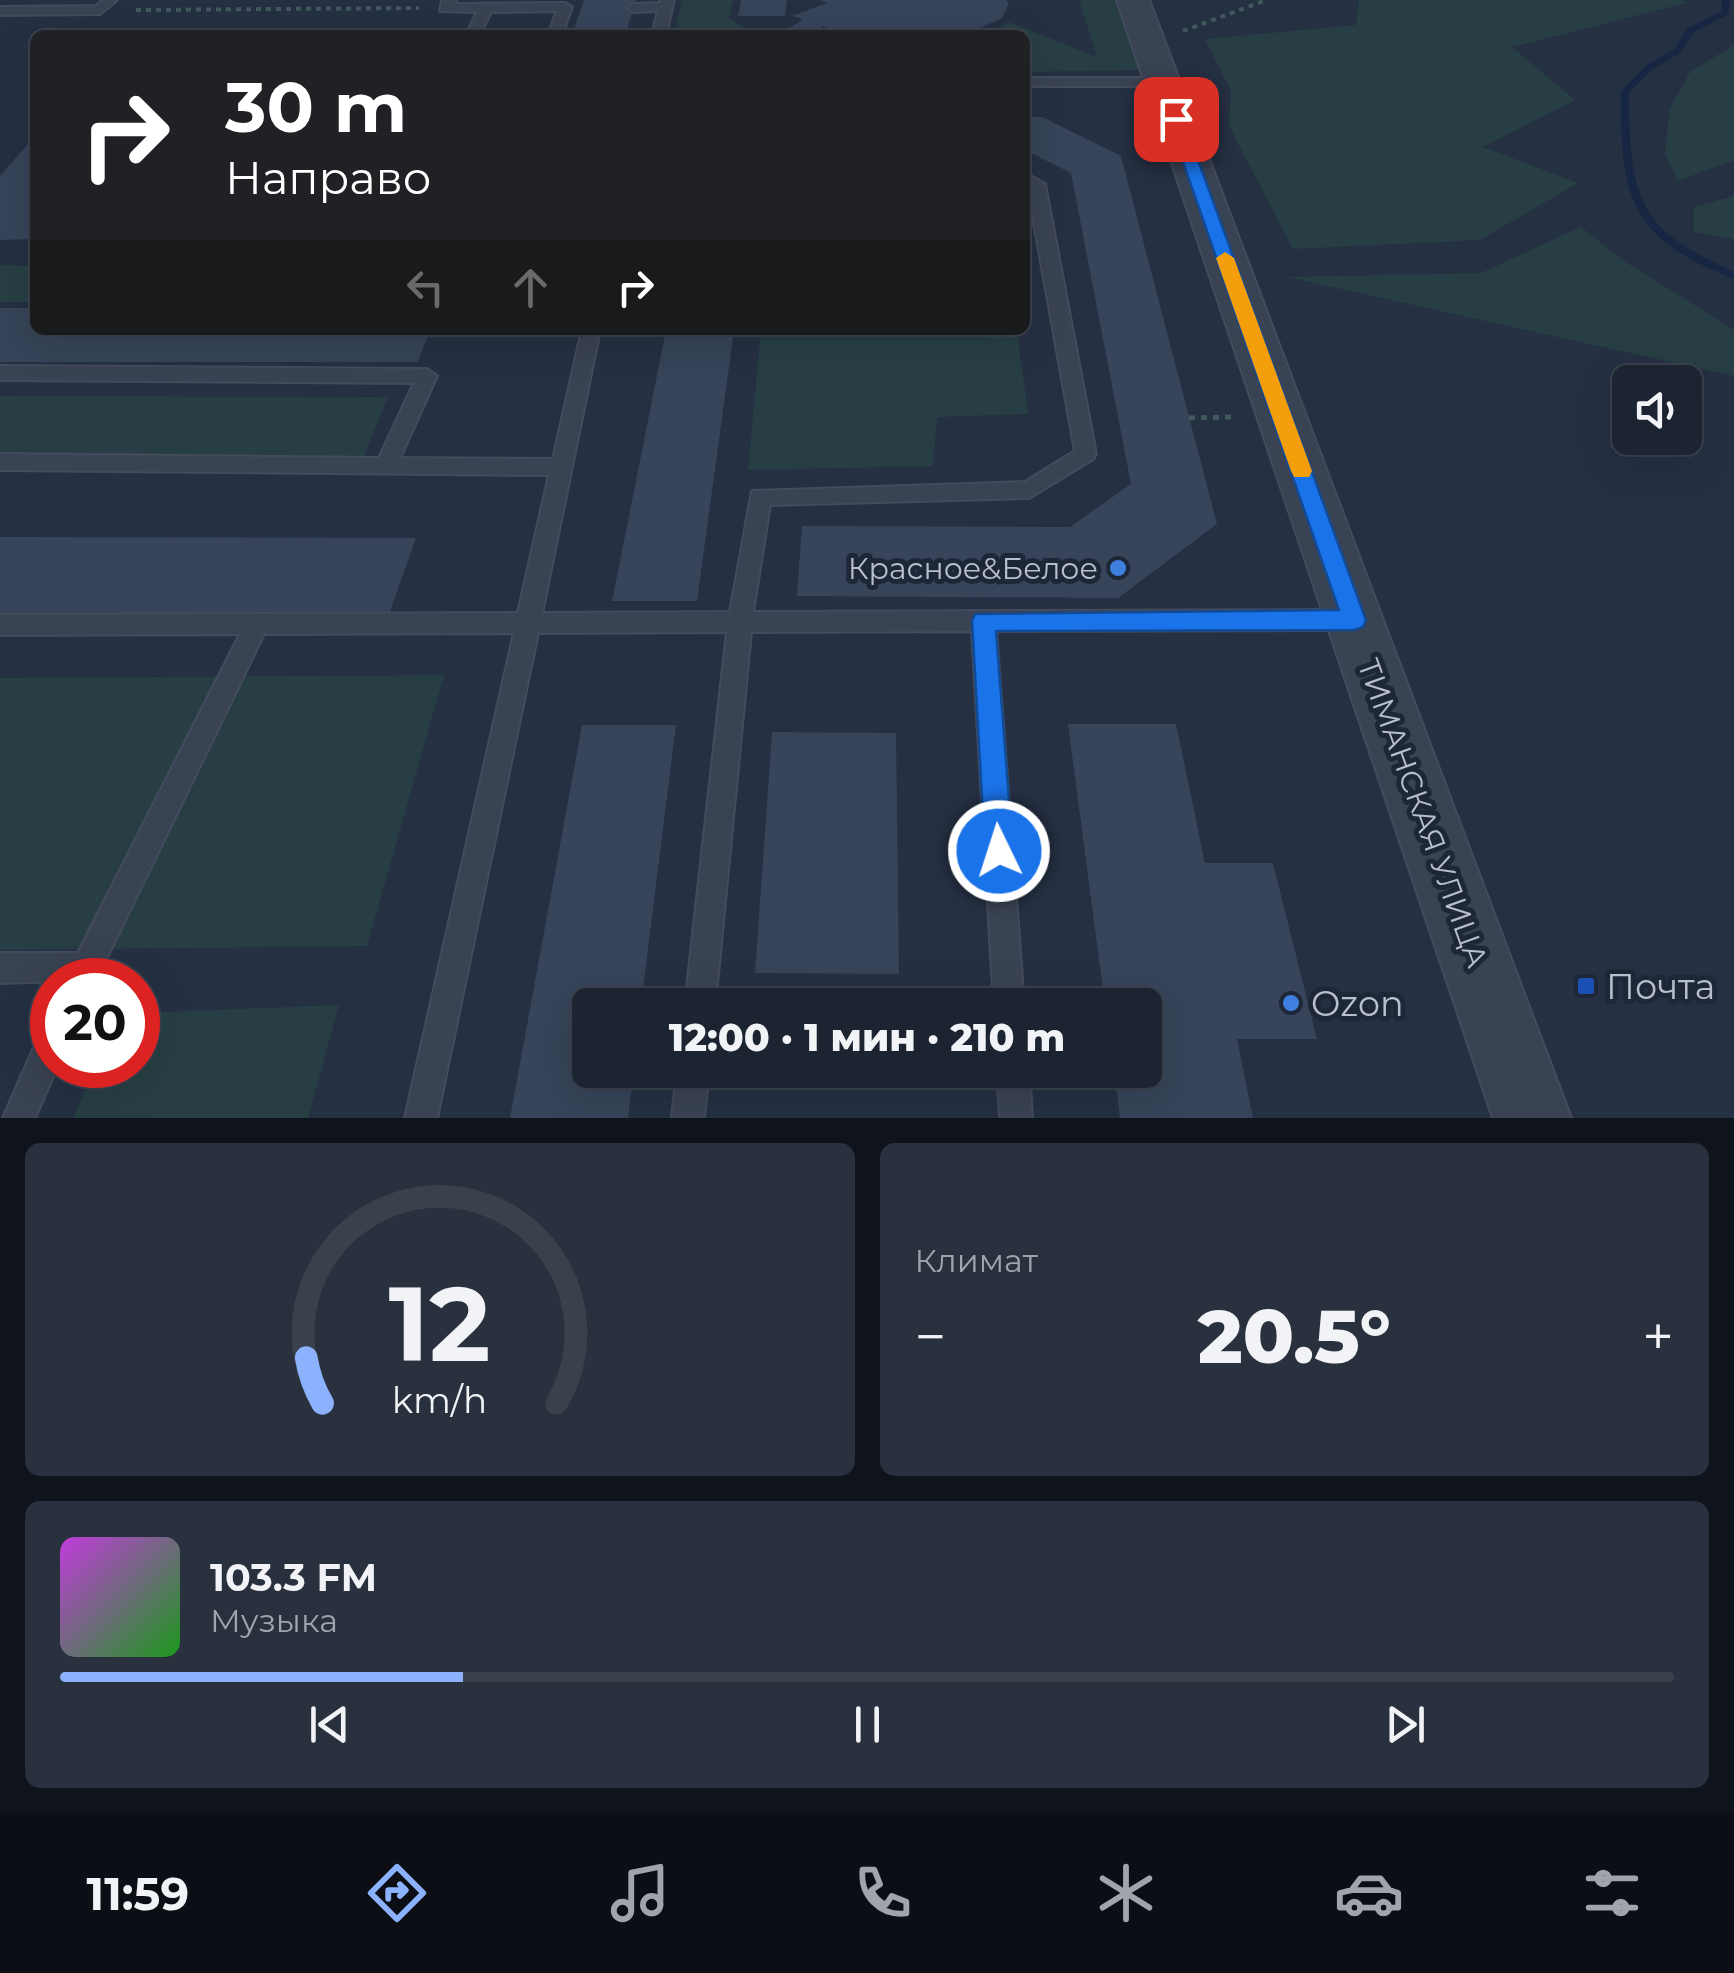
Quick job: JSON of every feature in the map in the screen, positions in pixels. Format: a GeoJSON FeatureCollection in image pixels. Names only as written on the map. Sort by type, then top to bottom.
{"type":"FeatureCollection","features":[{"type":"Feature","properties":{"kind":"street","name":"ТИМАНСКАЯ УЛИЦА"},"geometry":{"type":"LineString","coordinates":[[1148,42],[1532,1118]]}},
{"type":"Feature","properties":{"kind":"lane"},"geometry":{"type":"LineString","coordinates":[[447,4],[486,8],[582,7]]}},
{"type":"Feature","properties":{"kind":"lane"},"geometry":{"type":"LineString","coordinates":[[634,8],[667,4],[660,30]]}},
{"type":"Feature","properties":{"kind":"lane"},"geometry":{"type":"LineString","coordinates":[[0,11],[105,5]]}},
{"type":"Feature","properties":{"kind":"lane"},"geometry":{"type":"LineString","coordinates":[[557,30],[566,7]]}},
{"type":"Feature","properties":{"kind":"lane"},"geometry":{"type":"LineString","coordinates":[[475,30],[486,8]]}},
{"type":"Feature","properties":{"kind":"lane"},"geometry":{"type":"LineString","coordinates":[[1030,80],[1148,42]]}},
{"type":"Feature","properties":{"kind":"lane"},"geometry":{"type":"LineString","coordinates":[[702,988],[740,622],[760,497],[1029,490],[1086,454],[1037,184],[1030,180]]}},
{"type":"Feature","properties":{"kind":"lane"},"geometry":{"type":"LineString","coordinates":[[421,1118],[591,335]]}},
{"type":"Feature","properties":{"kind":"lane"},"geometry":{"type":"LineString","coordinates":[[0,374],[427,376],[386,466]]}},
{"type":"Feature","properties":{"kind":"lane"},"geometry":{"type":"LineString","coordinates":[[0,462],[562,467]]}},
{"type":"Feature","properties":{"kind":"lane"},"geometry":{"type":"LineString","coordinates":[[0,625],[1354,620]]}},
{"type":"Feature","properties":{"kind":"lane"},"geometry":{"type":"LineString","coordinates":[[984,621],[1008,988]]}},
{"type":"Feature","properties":{"kind":"lane"},"geometry":{"type":"LineString","coordinates":[[91,958],[258,624]]}},
{"type":"Feature","properties":{"kind":"lane"},"geometry":{"type":"LineString","coordinates":[[0,968],[30,970]]}},
{"type":"Feature","properties":{"kind":"lane"},"geometry":{"type":"LineString","coordinates":[[19,1118],[32,1088]]}},
{"type":"Feature","properties":{"kind":"lane"},"geometry":{"type":"LineString","coordinates":[[688,1118],[691,1088]]}},
{"type":"Feature","properties":{"kind":"lane"},"geometry":{"type":"LineString","coordinates":[[1014,1088],[1016,1118]]}},
{"type":"Feature","properties":{"kind":"path"},"geometry":{"type":"LineString","coordinates":[[1148,42],[1266,0]]}},
{"type":"Feature","properties":{"kind":"path"},"geometry":{"type":"LineString","coordinates":[[105,5],[447,4]]}},
{"type":"Feature","properties":{"kind":"green space"},"geometry":{"type":"Polygon","coordinates":[[[682,0],[733,0],[729,18],[748,30],[675,30],[682,0]]]}},
{"type":"Feature","properties":{"kind":"green space"},"geometry":{"type":"Polygon","coordinates":[[[1079,0],[1120,0],[1141,70],[1030,72],[1030,30],[1097,57],[1079,0]]]}},
{"type":"Feature","properties":{"kind":"green space"},"geometry":{"type":"Polygon","coordinates":[[[1359,0],[1686,3],[1512,47],[1575,100],[1483,147],[1578,183],[1480,240],[1293,249],[1229,126],[1231,91],[1205,39],[1356,25],[1359,0]]]}},
{"type":"Feature","properties":{"kind":"green space"},"geometry":{"type":"Polygon","coordinates":[[[1009,22],[1029,30],[994,30],[1009,22]]]}},
{"type":"Feature","properties":{"kind":"green space"},"geometry":{"type":"Polygon","coordinates":[[[1734,45],[1734,160],[1678,181],[1665,153],[1670,108],[1690,72],[1734,45]]]}},
{"type":"Feature","properties":{"kind":"green space"},"geometry":{"type":"Polygon","coordinates":[[[1734,196],[1734,239],[1694,232],[1694,207],[1734,196]]]}},
{"type":"Feature","properties":{"kind":"green space"},"geometry":{"type":"Polygon","coordinates":[[[1581,227],[1624,261],[1734,330],[1734,376],[1702,369],[1702,365],[1684,365],[1287,277],[1481,273],[1581,227]]]}},
{"type":"Feature","properties":{"kind":"green space"},"geometry":{"type":"Polygon","coordinates":[[[0,265],[30,266],[30,302],[0,302],[0,265]]]}},
{"type":"Feature","properties":{"kind":"green space"},"geometry":{"type":"Polygon","coordinates":[[[761,335],[1018,335],[1028,414],[937,417],[933,466],[748,470],[761,335]]]}},
{"type":"Feature","properties":{"kind":"green space"},"geometry":{"type":"Polygon","coordinates":[[[0,396],[388,397],[362,461],[0,460],[0,396]]]}},
{"type":"Feature","properties":{"kind":"green space"},"geometry":{"type":"Polygon","coordinates":[[[444,675],[367,946],[0,950],[0,678],[444,675]]]}},
{"type":"Feature","properties":{"kind":"green space"},"geometry":{"type":"Polygon","coordinates":[[[339,1005],[308,1118],[73,1118],[86,1088],[160,1088],[160,1012],[339,1005]]]}},
{"type":"Feature","properties":{"kind":"building"},"geometry":{"type":"Polygon","coordinates":[[[584,0],[636,0],[627,30],[574,30],[584,0]]]}},
{"type":"Feature","properties":{"kind":"building"},"geometry":{"type":"Polygon","coordinates":[[[741,0],[787,0],[785,16],[738,16],[741,0]]]}},
{"type":"Feature","properties":{"kind":"building"},"geometry":{"type":"Polygon","coordinates":[[[820,0],[1009,3],[1002,18],[976,30],[831,30],[823,26],[818,30],[786,30],[803,19],[792,16],[827,3],[820,0]]]}},
{"type":"Feature","properties":{"kind":"building"},"geometry":{"type":"Polygon","coordinates":[[[1030,117],[1042,117],[1121,156],[1217,524],[1118,598],[797,596],[802,526],[1070,527],[1131,484],[1071,173],[1030,152],[1030,117]]]}},
{"type":"Feature","properties":{"kind":"building"},"geometry":{"type":"Polygon","coordinates":[[[30,142],[30,239],[0,240],[0,176],[30,142]]]}},
{"type":"Feature","properties":{"kind":"building"},"geometry":{"type":"Polygon","coordinates":[[[0,308],[30,308],[30,335],[428,335],[418,362],[0,362],[0,308]]]}},
{"type":"Feature","properties":{"kind":"building"},"geometry":{"type":"Polygon","coordinates":[[[665,335],[733,335],[697,601],[612,601],[665,335]]]}},
{"type":"Feature","properties":{"kind":"building"},"geometry":{"type":"Polygon","coordinates":[[[0,537],[416,538],[389,614],[0,613],[0,537]]]}},
{"type":"Feature","properties":{"kind":"building"},"geometry":{"type":"Polygon","coordinates":[[[1068,724],[1176,724],[1205,863],[1273,863],[1317,1039],[1237,1039],[1253,1118],[1120,1118],[1116,1088],[1162,1088],[1162,988],[1103,988],[1068,724]]]}},
{"type":"Feature","properties":{"kind":"building"},"geometry":{"type":"Polygon","coordinates":[[[582,725],[676,725],[643,988],[572,988],[572,1088],[632,1088],[628,1118],[510,1118],[582,725]]]}},
{"type":"Feature","properties":{"kind":"building"},"geometry":{"type":"Polygon","coordinates":[[[772,732],[896,733],[899,974],[755,973],[772,732]]]}},
{"type":"Feature","properties":{"kind":"waterway"},"geometry":{"type":"LineString","coordinates":[[1726,0],[1726,12],[1691,30],[1677,51],[1650,67],[1625,91],[1625,128],[1631,184],[1646,217],[1676,245],[1734,276]]}},
{"type":"Feature","properties":{"kind":"slow traffic"},"geometry":{"type":"LineString","coordinates":[[1225,258],[1301,471]]}},
{"type":"Feature","properties":{"kind":"place","name":"Красное&Белое"},"geometry":{"type":"Point","coordinates":[1118,568]}},
{"type":"Feature","properties":{"kind":"place","name":"Почта"},"geometry":{"type":"Point","coordinates":[1586,986]}},
{"type":"Feature","properties":{"kind":"place","name":"Ozon"},"geometry":{"type":"Point","coordinates":[1291,1003]}},
{"type":"Feature","properties":{"kind":"route"},"geometry":{"type":"LineString","coordinates":[[999,851],[984,621],[1354,620],[1176,119]]}}]}
